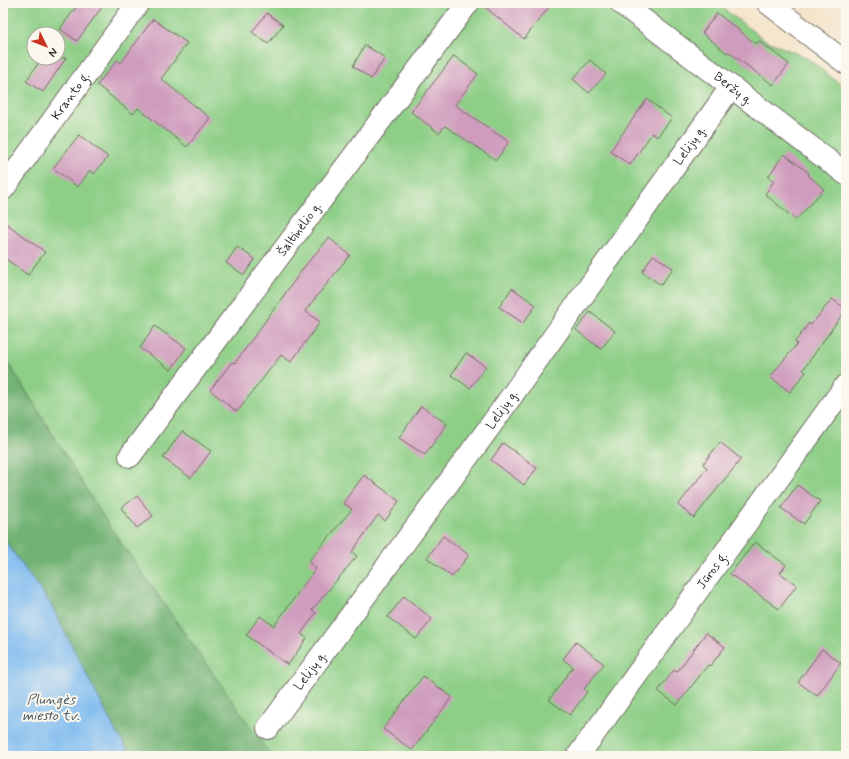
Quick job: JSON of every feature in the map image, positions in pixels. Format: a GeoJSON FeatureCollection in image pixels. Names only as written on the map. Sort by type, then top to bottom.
{"type":"FeatureCollection","features":[{"type":"Feature","properties":{"kind":"street","name":"Kranto g."},"geometry":{"type":"LineString","coordinates":[[3,189],[138,3]]}},
{"type":"Feature","properties":{"kind":"street","name":"Šaltinėlio g."},"geometry":{"type":"LineString","coordinates":[[130,456],[468,3]]}},
{"type":"Feature","properties":{"kind":"street","name":"Beržų g."},"geometry":{"type":"LineString","coordinates":[[621,3],[846,174]]}},
{"type":"Feature","properties":{"kind":"street"},"geometry":{"type":"LineString","coordinates":[[768,3],[846,63]]}},
{"type":"Feature","properties":{"kind":"street","name":"Lelijų g."},"geometry":{"type":"LineString","coordinates":[[268,728],[491,425],[731,87]]}},
{"type":"Feature","properties":{"kind":"street","name":"Jūros g."},"geometry":{"type":"LineString","coordinates":[[578,756],[846,385]]}},
{"type":"Feature","properties":{"kind":"green space"},"geometry":{"type":"Polygon","coordinates":[[[3,3],[716,3],[763,39],[807,58],[846,89],[846,756],[271,756],[109,526],[3,354],[3,3]]]}},
{"type":"Feature","properties":{"kind":"green space"},"geometry":{"type":"Polygon","coordinates":[[[3,354],[109,526],[271,756],[132,756],[115,730],[51,605],[3,538],[3,354]]]}},
{"type":"Feature","properties":{"kind":"water","name":"Plungės miesto tv."},"geometry":{"type":"Polygon","coordinates":[[[3,538],[51,605],[115,730],[132,756],[3,756],[3,538]]]}},
{"type":"Feature","properties":{"kind":"building"},"geometry":{"type":"Polygon","coordinates":[[[79,3],[105,3],[77,41],[66,33],[66,26],[62,26],[79,3]]]}},
{"type":"Feature","properties":{"kind":"building"},"geometry":{"type":"Polygon","coordinates":[[[480,3],[552,3],[524,39],[480,3]]]}},
{"type":"Feature","properties":{"kind":"building"},"geometry":{"type":"Polygon","coordinates":[[[267,13],[283,25],[268,44],[252,32],[267,13]]]}},
{"type":"Feature","properties":{"kind":"building"},"geometry":{"type":"Polygon","coordinates":[[[717,13],[756,44],[759,41],[789,64],[773,85],[729,52],[727,53],[702,33],[717,13]]]}},
{"type":"Feature","properties":{"kind":"building"},"geometry":{"type":"Polygon","coordinates":[[[153,19],[187,43],[161,79],[210,118],[187,147],[138,108],[133,114],[97,85],[117,60],[121,63],[153,19]]]}},
{"type":"Feature","properties":{"kind":"building"},"geometry":{"type":"Polygon","coordinates":[[[365,45],[385,58],[371,79],[353,66],[365,45]]]}},
{"type":"Feature","properties":{"kind":"building"},"geometry":{"type":"Polygon","coordinates":[[[454,56],[478,74],[455,105],[509,142],[496,160],[445,126],[439,133],[411,112],[454,56]]]}},
{"type":"Feature","properties":{"kind":"building"},"geometry":{"type":"Polygon","coordinates":[[[590,60],[606,74],[589,93],[573,79],[590,60]]]}},
{"type":"Feature","properties":{"kind":"building"},"geometry":{"type":"Polygon","coordinates":[[[36,66],[61,66],[43,92],[26,81],[36,66]]]}},
{"type":"Feature","properties":{"kind":"building"},"geometry":{"type":"Polygon","coordinates":[[[647,99],[672,118],[657,137],[652,133],[630,165],[610,151],[647,99]]]}},
{"type":"Feature","properties":{"kind":"building"},"geometry":{"type":"Polygon","coordinates":[[[79,135],[108,157],[94,174],[90,170],[78,187],[53,168],[79,135]]]}},
{"type":"Feature","properties":{"kind":"building"},"geometry":{"type":"Polygon","coordinates":[[[784,154],[809,173],[808,175],[824,189],[796,220],[765,194],[774,181],[768,177],[784,154]]]}},
{"type":"Feature","properties":{"kind":"building"},"geometry":{"type":"Polygon","coordinates":[[[3,221],[45,252],[28,275],[3,257],[3,221]]]}},
{"type":"Feature","properties":{"kind":"building"},"geometry":{"type":"Polygon","coordinates":[[[329,238],[350,255],[305,311],[320,322],[291,362],[281,355],[237,412],[210,390],[232,362],[235,363],[305,266],[329,238]]]}},
{"type":"Feature","properties":{"kind":"building"},"geometry":{"type":"Polygon","coordinates":[[[237,247],[255,259],[244,275],[226,263],[237,247]]]}},
{"type":"Feature","properties":{"kind":"building"},"geometry":{"type":"Polygon","coordinates":[[[653,255],[673,268],[661,285],[642,272],[653,255]]]}},
{"type":"Feature","properties":{"kind":"building"},"geometry":{"type":"Polygon","coordinates":[[[512,288],[536,305],[523,323],[499,307],[512,288]]]}},
{"type":"Feature","properties":{"kind":"building"},"geometry":{"type":"Polygon","coordinates":[[[832,299],[846,309],[803,370],[806,372],[790,392],[770,377],[797,344],[795,342],[809,323],[811,325],[832,299]]]}},
{"type":"Feature","properties":{"kind":"building"},"geometry":{"type":"Polygon","coordinates":[[[590,312],[615,331],[601,349],[576,330],[590,312]]]}},
{"type":"Feature","properties":{"kind":"building"},"geometry":{"type":"Polygon","coordinates":[[[155,326],[186,348],[171,370],[140,348],[155,326]]]}},
{"type":"Feature","properties":{"kind":"building"},"geometry":{"type":"Polygon","coordinates":[[[466,353],[486,367],[470,388],[451,375],[466,353]]]}},
{"type":"Feature","properties":{"kind":"building"},"geometry":{"type":"Polygon","coordinates":[[[421,406],[447,424],[425,455],[399,438],[421,406]]]}},
{"type":"Feature","properties":{"kind":"building"},"geometry":{"type":"Polygon","coordinates":[[[182,431],[211,451],[191,478],[163,458],[182,431]]]}},
{"type":"Feature","properties":{"kind":"building"},"geometry":{"type":"Polygon","coordinates":[[[720,442],[741,459],[694,518],[678,505],[707,468],[703,464],[720,442]]]}},
{"type":"Feature","properties":{"kind":"building"},"geometry":{"type":"Polygon","coordinates":[[[503,443],[537,468],[524,485],[491,460],[503,443]]]}},
{"type":"Feature","properties":{"kind":"building"},"geometry":{"type":"Polygon","coordinates":[[[364,475],[399,501],[385,521],[378,515],[352,552],[357,556],[312,610],[316,613],[301,634],[307,638],[288,665],[246,635],[260,616],[274,626],[316,568],[308,562],[352,509],[343,503],[364,475]]]}},
{"type":"Feature","properties":{"kind":"building"},"geometry":{"type":"Polygon","coordinates":[[[797,485],[820,501],[804,524],[781,508],[797,485]]]}},
{"type":"Feature","properties":{"kind":"building"},"geometry":{"type":"Polygon","coordinates":[[[137,496],[153,516],[137,528],[121,508],[137,496]]]}},
{"type":"Feature","properties":{"kind":"building"},"geometry":{"type":"Polygon","coordinates":[[[443,536],[469,555],[452,577],[427,558],[443,536]]]}},
{"type":"Feature","properties":{"kind":"building"},"geometry":{"type":"Polygon","coordinates":[[[755,542],[786,565],[780,573],[797,585],[779,609],[730,574],[755,542]]]}},
{"type":"Feature","properties":{"kind":"building"},"geometry":{"type":"Polygon","coordinates":[[[404,596],[432,619],[416,639],[388,617],[404,596]]]}},
{"type":"Feature","properties":{"kind":"building"},"geometry":{"type":"Polygon","coordinates":[[[706,633],[725,647],[710,666],[708,665],[677,705],[658,691],[674,670],[677,672],[706,633]]]}},
{"type":"Feature","properties":{"kind":"building"},"geometry":{"type":"Polygon","coordinates":[[[576,642],[604,664],[584,689],[587,692],[570,715],[549,700],[573,667],[563,659],[576,642]]]}},
{"type":"Feature","properties":{"kind":"building"},"geometry":{"type":"Polygon","coordinates":[[[822,649],[841,663],[817,696],[798,682],[822,649]]]}},
{"type":"Feature","properties":{"kind":"building"},"geometry":{"type":"Polygon","coordinates":[[[423,676],[452,697],[412,750],[383,729],[423,676]]]}}]}
